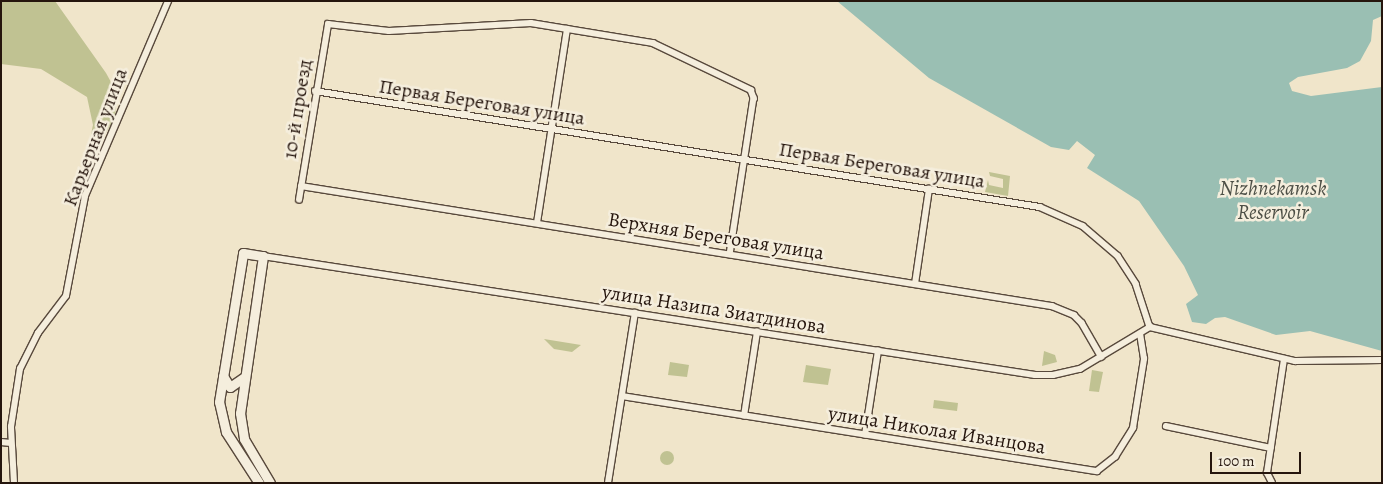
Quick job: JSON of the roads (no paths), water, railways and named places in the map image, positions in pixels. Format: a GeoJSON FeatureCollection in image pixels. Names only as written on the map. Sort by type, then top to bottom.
{"type":"FeatureCollection","features":[{"type":"Feature","properties":{"kind":"main road"},"geometry":{"type":"LineString","coordinates":[[259,483],[226,432],[219,402],[243,253],[263,256],[243,378],[240,413],[244,438],[270,483]]}},
{"type":"Feature","properties":{"kind":"main road"},"geometry":{"type":"LineString","coordinates":[[223,373],[226,384],[230,387],[243,378]]}},
{"type":"Feature","properties":{"kind":"street","name":"Карьерная улица"},"geometry":{"type":"LineString","coordinates":[[14,483],[11,443],[12,407],[20,369],[38,333],[66,296],[85,196],[168,1]]}},
{"type":"Feature","properties":{"kind":"street","name":"10-й проезд"},"geometry":{"type":"LineString","coordinates":[[298,200],[315,91],[328,24],[389,31],[518,22],[567,29]]}},
{"type":"Feature","properties":{"kind":"street"},"geometry":{"type":"LineString","coordinates":[[537,223],[553,130],[567,29],[661,46],[748,86],[754,98],[746,160],[730,254]]}},
{"type":"Feature","properties":{"kind":"street","name":"Первая Береговая улица"},"geometry":{"type":"LineString","coordinates":[[315,91],[1040,207],[1084,226],[1109,247],[1127,268],[1142,299],[1150,327]]}},
{"type":"Feature","properties":{"kind":"street","name":"Верхняя Береговая улица"},"geometry":{"type":"LineString","coordinates":[[301,186],[915,284],[1063,310],[1082,323],[1102,357]]}},
{"type":"Feature","properties":{"kind":"street"},"geometry":{"type":"LineString","coordinates":[[915,284],[929,189]]}},
{"type":"Feature","properties":{"kind":"street","name":"улица Назипа Зиатдинова"},"geometry":{"type":"LineString","coordinates":[[263,256],[1042,375],[1070,372],[1102,357],[1150,327]]}},
{"type":"Feature","properties":{"kind":"street"},"geometry":{"type":"LineString","coordinates":[[608,483],[635,313]]}},
{"type":"Feature","properties":{"kind":"street"},"geometry":{"type":"LineString","coordinates":[[1150,327],[1284,359],[1382,360]]}},
{"type":"Feature","properties":{"kind":"street"},"geometry":{"type":"LineString","coordinates":[[744,416],[757,332]]}},
{"type":"Feature","properties":{"kind":"street","name":"улица Николая Иванцова"},"geometry":{"type":"LineString","coordinates":[[622,396],[1097,471],[1115,457],[1134,426],[1144,356],[1140,334]]}},
{"type":"Feature","properties":{"kind":"street"},"geometry":{"type":"LineString","coordinates":[[865,434],[878,350]]}},
{"type":"Feature","properties":{"kind":"street"},"geometry":{"type":"LineString","coordinates":[[1272,483],[1267,473],[1284,359]]}},
{"type":"Feature","properties":{"kind":"street"},"geometry":{"type":"LineString","coordinates":[[1166,426],[1271,448]]}},
{"type":"Feature","properties":{"kind":"street"},"geometry":{"type":"LineString","coordinates":[[1,442],[11,443]]}},
{"type":"Feature","properties":{"kind":"water","name":"Nizhnekamsk Reservoir"},"geometry":{"type":"Polygon","coordinates":[[[837,1],[1382,1],[1382,16],[1373,20],[1371,41],[1360,61],[1347,68],[1298,77],[1289,83],[1292,91],[1311,96],[1382,87],[1382,351],[1310,331],[1276,335],[1225,317],[1215,318],[1206,324],[1192,322],[1186,304],[1198,295],[1184,266],[1139,201],[1087,168],[1095,155],[1077,141],[1069,150],[1051,147],[929,78],[837,1]]]}}]}
